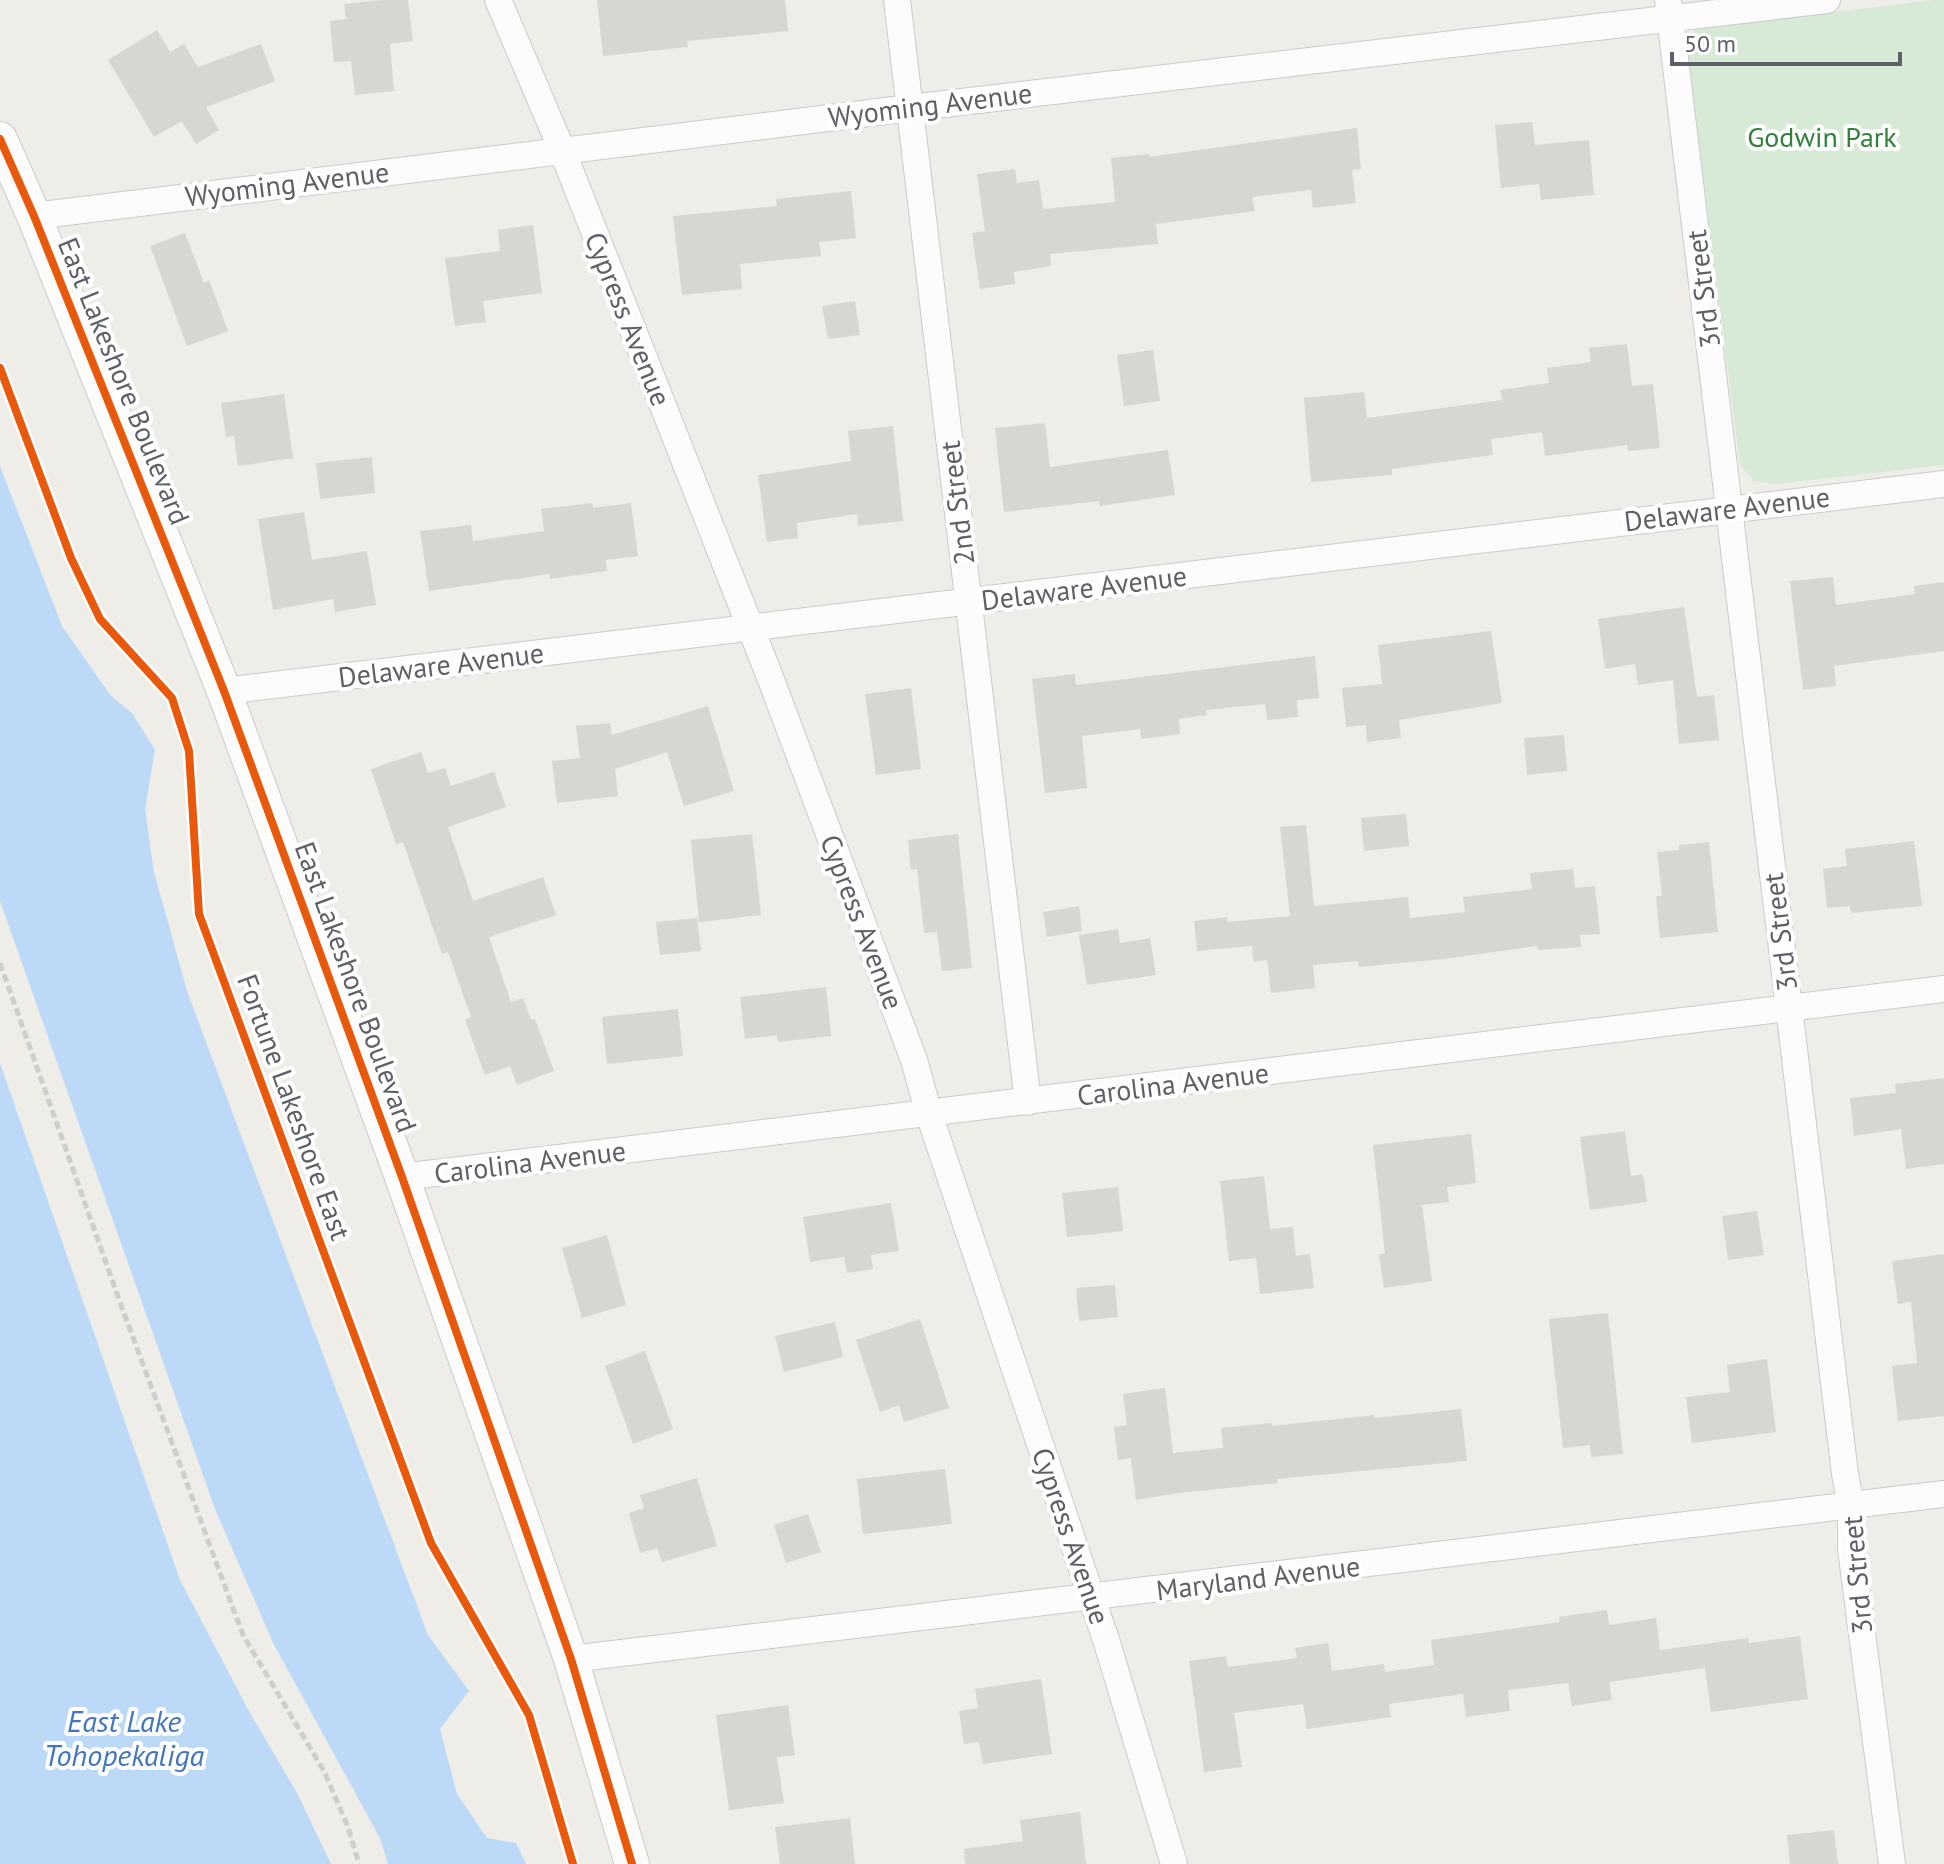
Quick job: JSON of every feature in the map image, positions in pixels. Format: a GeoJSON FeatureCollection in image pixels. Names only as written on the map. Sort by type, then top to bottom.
{"type":"FeatureCollection","features":[{"type":"Feature","properties":{"kind":"street","name":"Cypress Avenue"},"geometry":{"type":"LineString","coordinates":[[498,0],[562,150],[751,629],[908,1045],[1092,1598],[1174,1864]]}},
{"type":"Feature","properties":{"kind":"street","name":"2nd Street"},"geometry":{"type":"LineString","coordinates":[[897,0],[1028,1102]]}},
{"type":"Feature","properties":{"kind":"street","name":"Wyoming Avenue"},"geometry":{"type":"LineString","coordinates":[[34,216],[1669,10],[1827,0]]}},
{"type":"Feature","properties":{"kind":"street","name":"3rd Street"},"geometry":{"type":"LineString","coordinates":[[1669,10],[1851,1505],[1851,1549],[1892,1864]]}},
{"type":"Feature","properties":{"kind":"street","name":"East Lakeshore Boulevard"},"geometry":{"type":"LineString","coordinates":[[0,139],[34,216],[224,691],[402,1177],[571,1659],[632,1864]]}},
{"type":"Feature","properties":{"kind":"street","name":"Delaware Avenue"},"geometry":{"type":"LineString","coordinates":[[224,691],[1944,484]]}},
{"type":"Feature","properties":{"kind":"street","name":"Carolina Avenue"},"geometry":{"type":"LineString","coordinates":[[402,1177],[1944,989]]}},
{"type":"Feature","properties":{"kind":"street","name":"Maryland Avenue"},"geometry":{"type":"LineString","coordinates":[[571,1659],[1944,1494]]}},
{"type":"Feature","properties":{"kind":"path"},"geometry":{"type":"LineString","coordinates":[[0,963],[121,1305],[243,1635],[324,1771],[348,1827],[359,1864]]}},
{"type":"Feature","properties":{"kind":"green space","name":"Godwin Park"},"geometry":{"type":"Polygon","coordinates":[[[1944,0],[1944,465],[1776,484],[1754,481],[1740,465],[1686,41],[1697,29],[1944,0]]]}},
{"type":"Feature","properties":{"kind":"water"},"geometry":{"type":"Polygon","coordinates":[[[0,466],[62,626],[111,696],[132,713],[155,750],[145,809],[154,872],[187,991],[428,1635],[469,1691],[440,1729],[457,1794],[487,1838],[516,1843],[526,1864],[388,1864],[380,1838],[273,1643],[215,1509],[0,901],[0,466]]]}},
{"type":"Feature","properties":{"kind":"water","name":"East Lake Tohopekaliga"},"geometry":{"type":"Polygon","coordinates":[[[0,1063],[180,1580],[250,1713],[297,1793],[331,1864],[0,1864],[0,1063]]]}},
{"type":"Feature","properties":{"kind":"building"},"geometry":{"type":"Polygon","coordinates":[[[408,0],[413,41],[390,44],[394,91],[355,95],[351,61],[334,62],[330,21],[346,19],[344,4],[408,0]]]}},
{"type":"Feature","properties":{"kind":"building"},"geometry":{"type":"Polygon","coordinates":[[[597,0],[785,0],[788,31],[687,41],[688,47],[603,56],[597,0]]]}},
{"type":"Feature","properties":{"kind":"building"},"geometry":{"type":"Polygon","coordinates":[[[157,30],[170,52],[184,44],[198,67],[261,44],[275,81],[206,107],[219,130],[196,144],[182,121],[154,137],[108,60],[157,30]]]}},
{"type":"Feature","properties":{"kind":"building"},"geometry":{"type":"Polygon","coordinates":[[[1532,122],[1535,145],[1589,140],[1594,195],[1541,200],[1539,184],[1501,188],[1495,125],[1532,122]]]}},
{"type":"Feature","properties":{"kind":"building"},"geometry":{"type":"Polygon","coordinates":[[[1357,128],[1361,169],[1352,170],[1356,203],[1313,208],[1311,190],[1252,197],[1255,211],[1156,224],[1158,244],[1050,254],[1051,266],[1014,272],[1015,284],[980,289],[972,233],[985,231],[977,174],[1015,169],[1017,183],[1039,180],[1043,209],[1115,202],[1111,158],[1149,154],[1149,157],[1357,128]]]}},
{"type":"Feature","properties":{"kind":"building"},"geometry":{"type":"Polygon","coordinates":[[[851,191],[856,238],[819,242],[821,256],[740,264],[742,289],[682,295],[673,216],[777,206],[776,199],[851,191]]]}},
{"type":"Feature","properties":{"kind":"building"},"geometry":{"type":"Polygon","coordinates":[[[533,225],[542,293],[483,301],[486,322],[455,326],[445,258],[500,251],[498,230],[533,225]]]}},
{"type":"Feature","properties":{"kind":"building"},"geometry":{"type":"Polygon","coordinates":[[[185,233],[204,283],[209,280],[228,331],[187,346],[150,246],[185,233]]]}},
{"type":"Feature","properties":{"kind":"building"},"geometry":{"type":"Polygon","coordinates":[[[855,301],[860,335],[828,339],[822,306],[855,301]]]}},
{"type":"Feature","properties":{"kind":"building"},"geometry":{"type":"Polygon","coordinates":[[[1627,344],[1632,386],[1653,384],[1660,448],[1628,451],[1627,445],[1545,456],[1542,432],[1491,439],[1493,455],[1392,469],[1392,475],[1311,482],[1304,398],[1364,392],[1367,418],[1502,400],[1500,390],[1549,383],[1547,368],[1591,362],[1589,348],[1627,344]]]}},
{"type":"Feature","properties":{"kind":"building"},"geometry":{"type":"Polygon","coordinates":[[[1153,350],[1160,401],[1124,406],[1117,355],[1153,350]]]}},
{"type":"Feature","properties":{"kind":"building"},"geometry":{"type":"Polygon","coordinates":[[[284,394],[293,458],[238,466],[234,436],[226,437],[221,403],[284,394]]]}},
{"type":"Feature","properties":{"kind":"building"},"geometry":{"type":"Polygon","coordinates":[[[1045,423],[1050,467],[1168,450],[1175,495],[1100,506],[1099,501],[1004,512],[995,428],[1045,423]]]}},
{"type":"Feature","properties":{"kind":"building"},"geometry":{"type":"Polygon","coordinates":[[[893,426],[903,521],[858,526],[857,514],[797,523],[798,538],[767,542],[758,475],[851,461],[848,431],[893,426]]]}},
{"type":"Feature","properties":{"kind":"building"},"geometry":{"type":"Polygon","coordinates":[[[372,457],[375,493],[320,499],[316,463],[372,457]]]}},
{"type":"Feature","properties":{"kind":"building"},"geometry":{"type":"Polygon","coordinates":[[[592,503],[593,508],[631,503],[638,556],[606,560],[607,571],[550,579],[550,574],[429,591],[420,531],[471,525],[473,541],[544,531],[541,509],[592,503]]]}},
{"type":"Feature","properties":{"kind":"building"},"geometry":{"type":"Polygon","coordinates":[[[304,512],[312,560],[367,551],[376,605],[335,612],[333,599],[273,610],[258,519],[304,512]]]}},
{"type":"Feature","properties":{"kind":"building"},"geometry":{"type":"Polygon","coordinates":[[[1833,577],[1836,605],[1915,594],[1914,586],[1944,582],[1944,651],[1834,666],[1836,686],[1803,690],[1790,581],[1833,577]]]}},
{"type":"Feature","properties":{"kind":"building"},"geometry":{"type":"Polygon","coordinates":[[[1684,607],[1697,697],[1714,695],[1719,740],[1679,744],[1673,680],[1638,685],[1635,664],[1605,669],[1598,619],[1684,607]]]}},
{"type":"Feature","properties":{"kind":"building"},"geometry":{"type":"Polygon","coordinates":[[[1491,631],[1502,703],[1399,720],[1401,738],[1367,742],[1366,725],[1346,727],[1342,688],[1382,684],[1378,645],[1491,631]]]}},
{"type":"Feature","properties":{"kind":"building"},"geometry":{"type":"Polygon","coordinates":[[[1315,656],[1319,698],[1297,700],[1298,717],[1267,720],[1265,704],[1206,710],[1207,715],[1179,719],[1180,734],[1141,739],[1140,729],[1082,736],[1087,788],[1045,793],[1032,679],[1075,674],[1076,685],[1315,656]]]}},
{"type":"Feature","properties":{"kind":"building"},"geometry":{"type":"Polygon","coordinates":[[[911,688],[921,769],[876,775],[865,694],[911,688]]]}},
{"type":"Feature","properties":{"kind":"building"},"geometry":{"type":"Polygon","coordinates":[[[708,706],[734,791],[684,806],[667,752],[615,769],[618,796],[557,803],[552,761],[580,758],[576,726],[610,723],[612,735],[708,706]]]}},
{"type":"Feature","properties":{"kind":"building"},"geometry":{"type":"Polygon","coordinates":[[[1564,735],[1567,771],[1527,775],[1524,738],[1564,735]]]}},
{"type":"Feature","properties":{"kind":"building"},"geometry":{"type":"Polygon","coordinates":[[[421,752],[428,773],[445,768],[451,786],[494,772],[506,807],[448,827],[473,901],[543,877],[556,915],[489,937],[511,1002],[523,998],[531,1020],[535,1019],[554,1071],[517,1085],[510,1066],[485,1075],[465,1020],[471,1017],[448,952],[442,954],[403,842],[396,844],[371,769],[421,752]]]}},
{"type":"Feature","properties":{"kind":"building"},"geometry":{"type":"Polygon","coordinates":[[[1406,814],[1409,846],[1364,851],[1361,818],[1406,814]]]}},
{"type":"Feature","properties":{"kind":"building"},"geometry":{"type":"Polygon","coordinates":[[[1306,825],[1314,906],[1408,897],[1410,918],[1465,912],[1463,897],[1532,889],[1530,873],[1573,869],[1575,888],[1595,886],[1600,934],[1580,935],[1581,947],[1538,950],[1537,946],[1359,967],[1358,961],[1313,965],[1315,988],[1271,993],[1267,960],[1253,962],[1252,946],[1197,951],[1194,921],[1227,917],[1228,922],[1290,916],[1280,827],[1306,825]]]}},
{"type":"Feature","properties":{"kind":"building"},"geometry":{"type":"Polygon","coordinates":[[[752,834],[761,915],[699,922],[691,840],[752,834]]]}},
{"type":"Feature","properties":{"kind":"building"},"geometry":{"type":"Polygon","coordinates":[[[958,834],[972,968],[942,971],[937,932],[924,933],[917,869],[911,870],[908,840],[958,834]]]}},
{"type":"Feature","properties":{"kind":"building"},"geometry":{"type":"Polygon","coordinates":[[[1914,841],[1922,906],[1851,913],[1850,906],[1827,908],[1823,869],[1847,866],[1845,849],[1914,841]]]}},
{"type":"Feature","properties":{"kind":"building"},"geometry":{"type":"Polygon","coordinates":[[[1709,842],[1718,932],[1660,938],[1656,896],[1662,896],[1657,852],[1679,850],[1679,845],[1709,842]]]}},
{"type":"Feature","properties":{"kind":"building"},"geometry":{"type":"Polygon","coordinates":[[[1079,906],[1082,931],[1047,937],[1043,912],[1079,906]]]}},
{"type":"Feature","properties":{"kind":"building"},"geometry":{"type":"Polygon","coordinates":[[[697,918],[701,951],[660,955],[656,922],[697,918]]]}},
{"type":"Feature","properties":{"kind":"building"},"geometry":{"type":"Polygon","coordinates":[[[1118,929],[1120,943],[1150,938],[1156,975],[1087,985],[1079,935],[1118,929]]]}},
{"type":"Feature","properties":{"kind":"building"},"geometry":{"type":"Polygon","coordinates":[[[826,987],[831,1036],[778,1042],[777,1035],[745,1039],[740,997],[826,987]]]}},
{"type":"Feature","properties":{"kind":"building"},"geometry":{"type":"Polygon","coordinates":[[[678,1009],[683,1056],[607,1064],[602,1017],[678,1009]]]}},
{"type":"Feature","properties":{"kind":"building"},"geometry":{"type":"Polygon","coordinates":[[[1944,1078],[1944,1164],[1906,1169],[1901,1129],[1854,1136],[1850,1098],[1896,1093],[1895,1084],[1944,1078]]]}},
{"type":"Feature","properties":{"kind":"building"},"geometry":{"type":"Polygon","coordinates":[[[1625,1131],[1631,1176],[1643,1174],[1647,1202],[1590,1210],[1580,1137],[1625,1131]]]}},
{"type":"Feature","properties":{"kind":"building"},"geometry":{"type":"Polygon","coordinates":[[[1471,1134],[1476,1183],[1447,1187],[1449,1202],[1422,1205],[1432,1281],[1384,1288],[1379,1254],[1385,1254],[1373,1145],[1471,1134]]]}},
{"type":"Feature","properties":{"kind":"building"},"geometry":{"type":"Polygon","coordinates":[[[1264,1176],[1270,1229],[1293,1227],[1296,1256],[1310,1254],[1314,1288],[1260,1294],[1256,1258],[1229,1261],[1220,1181],[1264,1176]]]}},
{"type":"Feature","properties":{"kind":"building"},"geometry":{"type":"Polygon","coordinates":[[[1118,1187],[1123,1231],[1067,1237],[1062,1193],[1118,1187]]]}},
{"type":"Feature","properties":{"kind":"building"},"geometry":{"type":"Polygon","coordinates":[[[891,1203],[899,1251],[871,1255],[873,1269],[847,1273],[844,1257],[810,1262],[803,1217],[891,1203]]]}},
{"type":"Feature","properties":{"kind":"building"},"geometry":{"type":"Polygon","coordinates":[[[1757,1211],[1764,1255],[1728,1260],[1722,1216],[1757,1211]]]}},
{"type":"Feature","properties":{"kind":"building"},"geometry":{"type":"Polygon","coordinates":[[[607,1235],[626,1305],[582,1318],[562,1248],[607,1235]]]}},
{"type":"Feature","properties":{"kind":"building"},"geometry":{"type":"Polygon","coordinates":[[[1944,1254],[1944,1416],[1898,1421],[1892,1366],[1917,1363],[1911,1302],[1898,1304],[1892,1261],[1944,1254]]]}},
{"type":"Feature","properties":{"kind":"building"},"geometry":{"type":"Polygon","coordinates":[[[1115,1285],[1118,1317],[1079,1321],[1076,1288],[1115,1285]]]}},
{"type":"Feature","properties":{"kind":"building"},"geometry":{"type":"Polygon","coordinates":[[[1608,1313],[1623,1454],[1591,1457],[1590,1445],[1563,1448],[1549,1319],[1608,1313]]]}},
{"type":"Feature","properties":{"kind":"building"},"geometry":{"type":"Polygon","coordinates":[[[920,1319],[949,1408],[904,1422],[899,1405],[880,1412],[856,1340],[920,1319]]]}},
{"type":"Feature","properties":{"kind":"building"},"geometry":{"type":"Polygon","coordinates":[[[835,1322],[843,1357],[784,1372],[775,1336],[835,1322]]]}},
{"type":"Feature","properties":{"kind":"building"},"geometry":{"type":"Polygon","coordinates":[[[645,1351],[673,1429],[633,1444],[605,1366],[645,1351]]]}},
{"type":"Feature","properties":{"kind":"building"},"geometry":{"type":"Polygon","coordinates":[[[1767,1359],[1776,1432],[1692,1443],[1686,1397],[1730,1392],[1727,1365],[1767,1359]]]}},
{"type":"Feature","properties":{"kind":"building"},"geometry":{"type":"Polygon","coordinates":[[[1165,1388],[1173,1453],[1223,1448],[1221,1428],[1461,1409],[1467,1461],[1277,1479],[1278,1483],[1136,1500],[1131,1458],[1118,1460],[1114,1427],[1127,1425],[1123,1394],[1165,1388]]]}},
{"type":"Feature","properties":{"kind":"building"},"geometry":{"type":"Polygon","coordinates":[[[945,1469],[952,1524],[863,1534],[857,1479],[945,1469]]]}},
{"type":"Feature","properties":{"kind":"building"},"geometry":{"type":"Polygon","coordinates":[[[697,1478],[717,1546],[662,1562],[657,1548],[640,1553],[629,1513],[644,1508],[640,1495],[697,1478]]]}},
{"type":"Feature","properties":{"kind":"building"},"geometry":{"type":"Polygon","coordinates":[[[808,1514],[821,1552],[786,1563],[774,1525],[808,1514]]]}},
{"type":"Feature","properties":{"kind":"building"},"geometry":{"type":"Polygon","coordinates":[[[1607,1610],[1609,1625],[1656,1618],[1660,1650],[1748,1638],[1749,1643],[1800,1636],[1808,1699],[1711,1712],[1705,1668],[1609,1682],[1612,1700],[1572,1706],[1568,1683],[1508,1690],[1510,1711],[1466,1717],[1463,1694],[1389,1704],[1391,1717],[1307,1729],[1303,1704],[1234,1713],[1242,1767],[1204,1772],[1189,1661],[1226,1656],[1228,1667],[1297,1658],[1295,1648],[1328,1643],[1332,1671],[1384,1664],[1385,1672],[1434,1665],[1431,1640],[1560,1622],[1559,1617],[1607,1610]]]}},
{"type":"Feature","properties":{"kind":"building"},"geometry":{"type":"Polygon","coordinates":[[[1041,1679],[1052,1754],[983,1764],[979,1742],[964,1744],[959,1711],[978,1708],[975,1689],[1041,1679]]]}},
{"type":"Feature","properties":{"kind":"building"},"geometry":{"type":"Polygon","coordinates":[[[788,1705],[795,1755],[777,1757],[784,1803],[729,1810],[716,1715],[788,1705]]]}},
{"type":"Feature","properties":{"kind":"building"},"geometry":{"type":"Polygon","coordinates":[[[1080,1812],[1086,1864],[965,1864],[964,1849],[1023,1841],[1020,1820],[1080,1812]]]}},
{"type":"Feature","properties":{"kind":"building"},"geometry":{"type":"Polygon","coordinates":[[[850,1818],[855,1864],[780,1864],[775,1827],[850,1818]]]}},
{"type":"Feature","properties":{"kind":"building"},"geometry":{"type":"Polygon","coordinates":[[[1834,1830],[1838,1864],[1790,1864],[1787,1835],[1834,1830]]]}},
{"type":"Feature","properties":{"kind":"cycle path"},"geometry":{"type":"LineString","coordinates":[[0,139],[34,216],[224,691],[402,1177],[571,1659],[632,1864]]}},
{"type":"Feature","properties":{"kind":"cycle path","name":"Fortune Lakeshore East"},"geometry":{"type":"LineString","coordinates":[[0,368],[71,558],[100,619],[172,698],[189,751],[199,914],[431,1543],[529,1715],[573,1864]]}}]}
